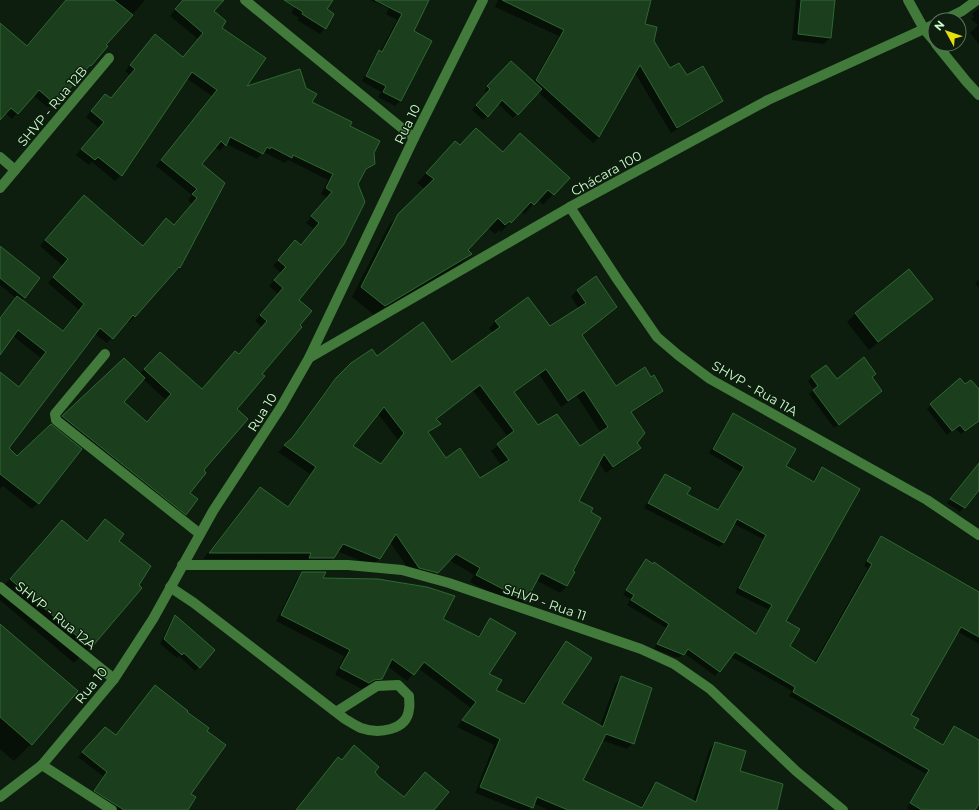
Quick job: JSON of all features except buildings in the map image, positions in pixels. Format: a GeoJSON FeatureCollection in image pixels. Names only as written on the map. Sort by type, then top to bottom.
{"type":"FeatureCollection","features":[{"type":"Feature","properties":{"kind":"street"},"geometry":{"type":"LineString","coordinates":[[245,0],[414,138]]}},
{"type":"Feature","properties":{"kind":"street","name":"Rua 10"},"geometry":{"type":"LineString","coordinates":[[0,797],[42,765],[114,679],[153,619],[213,511],[277,413],[309,358],[414,138],[483,0]]}},
{"type":"Feature","properties":{"kind":"street"},"geometry":{"type":"LineString","coordinates":[[908,0],[927,32]]}},
{"type":"Feature","properties":{"kind":"street"},"geometry":{"type":"LineString","coordinates":[[962,12],[977,0]]}},
{"type":"Feature","properties":{"kind":"street","name":"Chácara 100"},"geometry":{"type":"LineString","coordinates":[[309,358],[570,207],[768,100],[927,28]]}},
{"type":"Feature","properties":{"kind":"street"},"geometry":{"type":"LineString","coordinates":[[943,52],[979,95]]}},
{"type":"Feature","properties":{"kind":"street","name":"SHVP - Rua 12B"},"geometry":{"type":"LineString","coordinates":[[0,188],[109,58]]}},
{"type":"Feature","properties":{"kind":"street"},"geometry":{"type":"LineString","coordinates":[[0,157],[15,170]]}},
{"type":"Feature","properties":{"kind":"street","name":"SHVP - Rua 11A"},"geometry":{"type":"LineString","coordinates":[[570,207],[657,337],[678,355],[710,379],[920,496],[979,535]]}},
{"type":"Feature","properties":{"kind":"street"},"geometry":{"type":"LineString","coordinates":[[105,354],[55,414],[56,420],[200,534]]}},
{"type":"Feature","properties":{"kind":"street","name":"SHVP - Rua 11"},"geometry":{"type":"LineString","coordinates":[[182,565],[348,565],[402,570],[449,583],[641,649],[674,664],[710,689],[790,766],[843,810]]}},
{"type":"Feature","properties":{"kind":"street","name":"SHVP - Rua 12A"},"geometry":{"type":"LineString","coordinates":[[0,587],[114,679]]}},
{"type":"Feature","properties":{"kind":"street"},"geometry":{"type":"LineString","coordinates":[[170,587],[194,603],[345,719],[361,728],[379,731],[390,730],[402,724],[409,710],[409,696],[398,685],[377,686],[336,712]]}},
{"type":"Feature","properties":{"kind":"street"},"geometry":{"type":"LineString","coordinates":[[42,765],[112,810]]}}]}
